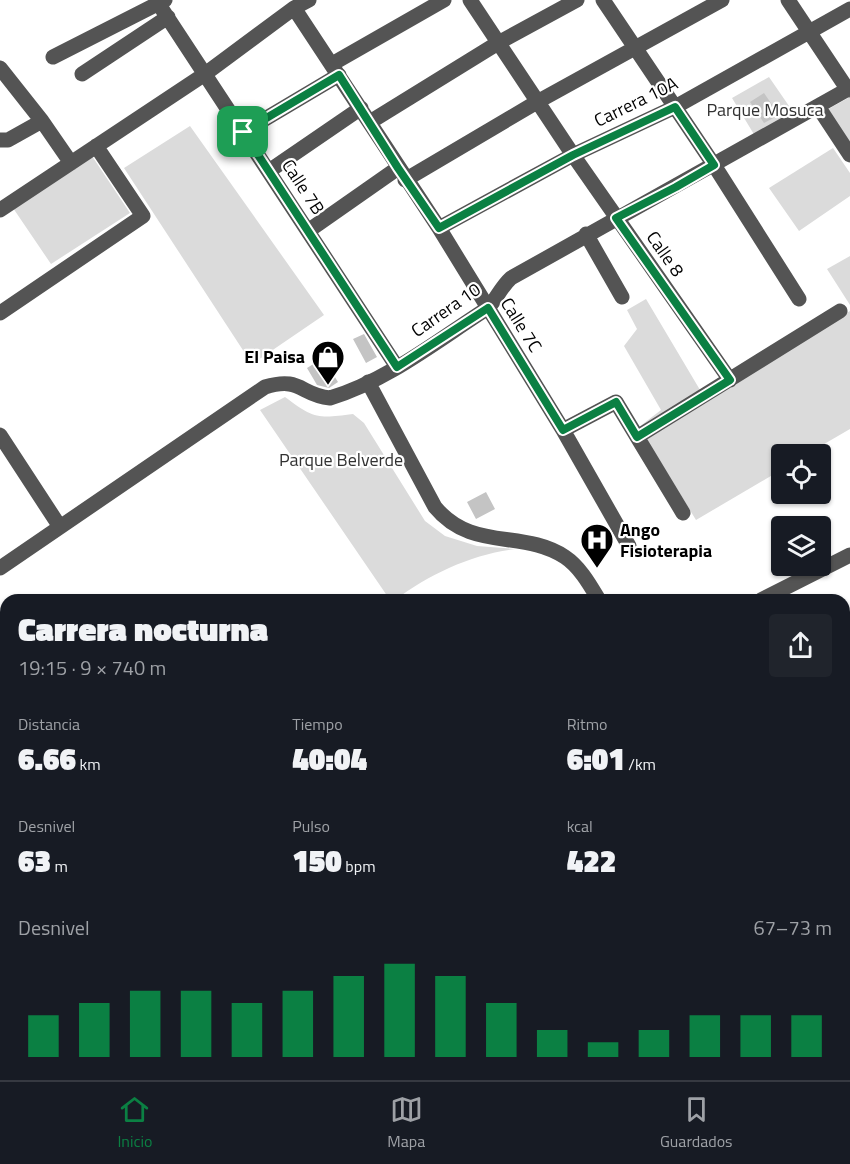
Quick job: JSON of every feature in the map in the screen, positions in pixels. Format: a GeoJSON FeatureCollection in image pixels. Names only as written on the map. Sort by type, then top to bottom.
{"type":"FeatureCollection","features":[{"type":"Feature","properties":{"kind":"street"},"geometry":{"type":"LineString","coordinates":[[0,210],[205,74],[294,8],[309,0]]}},
{"type":"Feature","properties":{"kind":"street"},"geometry":{"type":"LineString","coordinates":[[243,132],[335,69],[444,0]]}},
{"type":"Feature","properties":{"kind":"street","name":"Calle 8"},"geometry":{"type":"LineString","coordinates":[[470,0],[616,218],[730,380]]}},
{"type":"Feature","properties":{"kind":"street"},"geometry":{"type":"LineString","coordinates":[[370,122],[498,43],[577,0]]}},
{"type":"Feature","properties":{"kind":"street"},"geometry":{"type":"LineString","coordinates":[[603,0],[714,165],[800,299]]}},
{"type":"Feature","properties":{"kind":"street"},"geometry":{"type":"LineString","coordinates":[[308,231],[401,174],[722,0]]}},
{"type":"Feature","properties":{"kind":"street"},"geometry":{"type":"LineString","coordinates":[[788,0],[849,89]]}},
{"type":"Feature","properties":{"kind":"street"},"geometry":{"type":"LineString","coordinates":[[53,57],[160,1]]}},
{"type":"Feature","properties":{"kind":"street","name":"Calle 7B"},"geometry":{"type":"LineString","coordinates":[[160,1],[168,17],[397,367]]}},
{"type":"Feature","properties":{"kind":"street","name":"Calle 7C"},"geometry":{"type":"LineString","coordinates":[[294,8],[370,122],[401,174],[439,228],[563,430],[629,546]]}},
{"type":"Feature","properties":{"kind":"street","name":"Carrera 10A"},"geometry":{"type":"LineString","coordinates":[[439,228],[573,155],[675,107],[850,9]]}},
{"type":"Feature","properties":{"kind":"street"},"geometry":{"type":"LineString","coordinates":[[82,74],[168,17]]}},
{"type":"Feature","properties":{"kind":"street"},"geometry":{"type":"LineString","coordinates":[[3,75],[42,121],[71,163]]}},
{"type":"Feature","properties":{"kind":"street","name":"Carrera 10"},"geometry":{"type":"LineString","coordinates":[[0,568],[265,387],[280,383],[293,384],[330,398],[368,382],[397,367],[488,308],[498,297],[501,287],[511,278],[586,234],[819,108],[849,89]]}},
{"type":"Feature","properties":{"kind":"street"},"geometry":{"type":"LineString","coordinates":[[269,171],[360,108]]}},
{"type":"Feature","properties":{"kind":"street"},"geometry":{"type":"LineString","coordinates":[[819,108],[850,155]]}},
{"type":"Feature","properties":{"kind":"street"},"geometry":{"type":"LineString","coordinates":[[0,140],[8,140],[42,121]]}},
{"type":"Feature","properties":{"kind":"street"},"geometry":{"type":"LineString","coordinates":[[0,313],[143,216],[96,146]]}},
{"type":"Feature","properties":{"kind":"street"},"geometry":{"type":"LineString","coordinates":[[586,234],[622,297]]}},
{"type":"Feature","properties":{"kind":"street"},"geometry":{"type":"LineString","coordinates":[[637,437],[840,311]]}},
{"type":"Feature","properties":{"kind":"street"},"geometry":{"type":"LineString","coordinates":[[368,382],[435,507],[441,514],[453,524],[478,536],[535,546],[564,556],[583,574],[596,594]]}},
{"type":"Feature","properties":{"kind":"street"},"geometry":{"type":"LineString","coordinates":[[563,430],[616,402],[683,513]]}},
{"type":"Feature","properties":{"kind":"street"},"geometry":{"type":"LineString","coordinates":[[0,435],[60,527]]}},
{"type":"Feature","properties":{"kind":"street"},"geometry":{"type":"LineString","coordinates":[[774,594],[849,559]]}},
{"type":"Feature","properties":{"kind":"green space","name":"Parque Mosuca"},"geometry":{"type":"Polygon","coordinates":[[[769,77],[798,119],[758,141],[732,98],[769,77]]]}},
{"type":"Feature","properties":{"kind":"green space"},"geometry":{"type":"Polygon","coordinates":[[[850,97],[850,151],[823,112],[850,97]]]}},
{"type":"Feature","properties":{"kind":"green space"},"geometry":{"type":"Polygon","coordinates":[[[190,126],[324,315],[252,364],[124,168],[190,126]]]}},
{"type":"Feature","properties":{"kind":"green space"},"geometry":{"type":"Polygon","coordinates":[[[833,148],[850,173],[850,196],[799,231],[769,188],[833,148]]]}},
{"type":"Feature","properties":{"kind":"green space"},"geometry":{"type":"Polygon","coordinates":[[[92,156],[130,213],[51,264],[13,208],[92,156]]]}},
{"type":"Feature","properties":{"kind":"green space"},"geometry":{"type":"Polygon","coordinates":[[[850,256],[850,305],[827,269],[850,256]]]}},
{"type":"Feature","properties":{"kind":"green space"},"geometry":{"type":"Polygon","coordinates":[[[646,299],[706,400],[850,311],[850,429],[824,444],[771,444],[771,476],[696,520],[639,427],[661,410],[624,346],[637,329],[627,310],[646,299]]]}},
{"type":"Feature","properties":{"kind":"green space","name":"Parque Belverde"},"geometry":{"type":"Polygon","coordinates":[[[285,397],[302,409],[316,415],[353,414],[364,423],[425,521],[445,536],[477,546],[515,549],[468,560],[437,574],[404,594],[386,594],[260,410],[285,397]]]}},
{"type":"Feature","properties":{"kind":"building"},"geometry":{"type":"Polygon","coordinates":[[[764,93],[779,115],[764,123],[750,102],[764,93]]]}},
{"type":"Feature","properties":{"kind":"building"},"geometry":{"type":"Polygon","coordinates":[[[364,334],[377,357],[366,363],[353,339],[364,334]]]}},
{"type":"Feature","properties":{"kind":"building"},"geometry":{"type":"Polygon","coordinates":[[[323,358],[338,382],[329,388],[317,385],[307,368],[323,358]]]}},
{"type":"Feature","properties":{"kind":"building"},"geometry":{"type":"Polygon","coordinates":[[[486,492],[495,509],[476,519],[467,502],[486,492]]]}},
{"type":"Feature","properties":{"kind":"place","name":"El Paisa"},"geometry":{"type":"Point","coordinates":[328,386]}},
{"type":"Feature","properties":{"kind":"place","name":"Ango Fisioterapia"},"geometry":{"type":"Point","coordinates":[597,569]}},
{"type":"Feature","properties":{"kind":"route"},"geometry":{"type":"LineString","coordinates":[[339,75],[439,228],[573,155],[675,107],[714,165],[616,218],[730,380],[637,437],[616,402],[563,430],[488,308],[397,367],[243,132],[339,75]]}}]}
